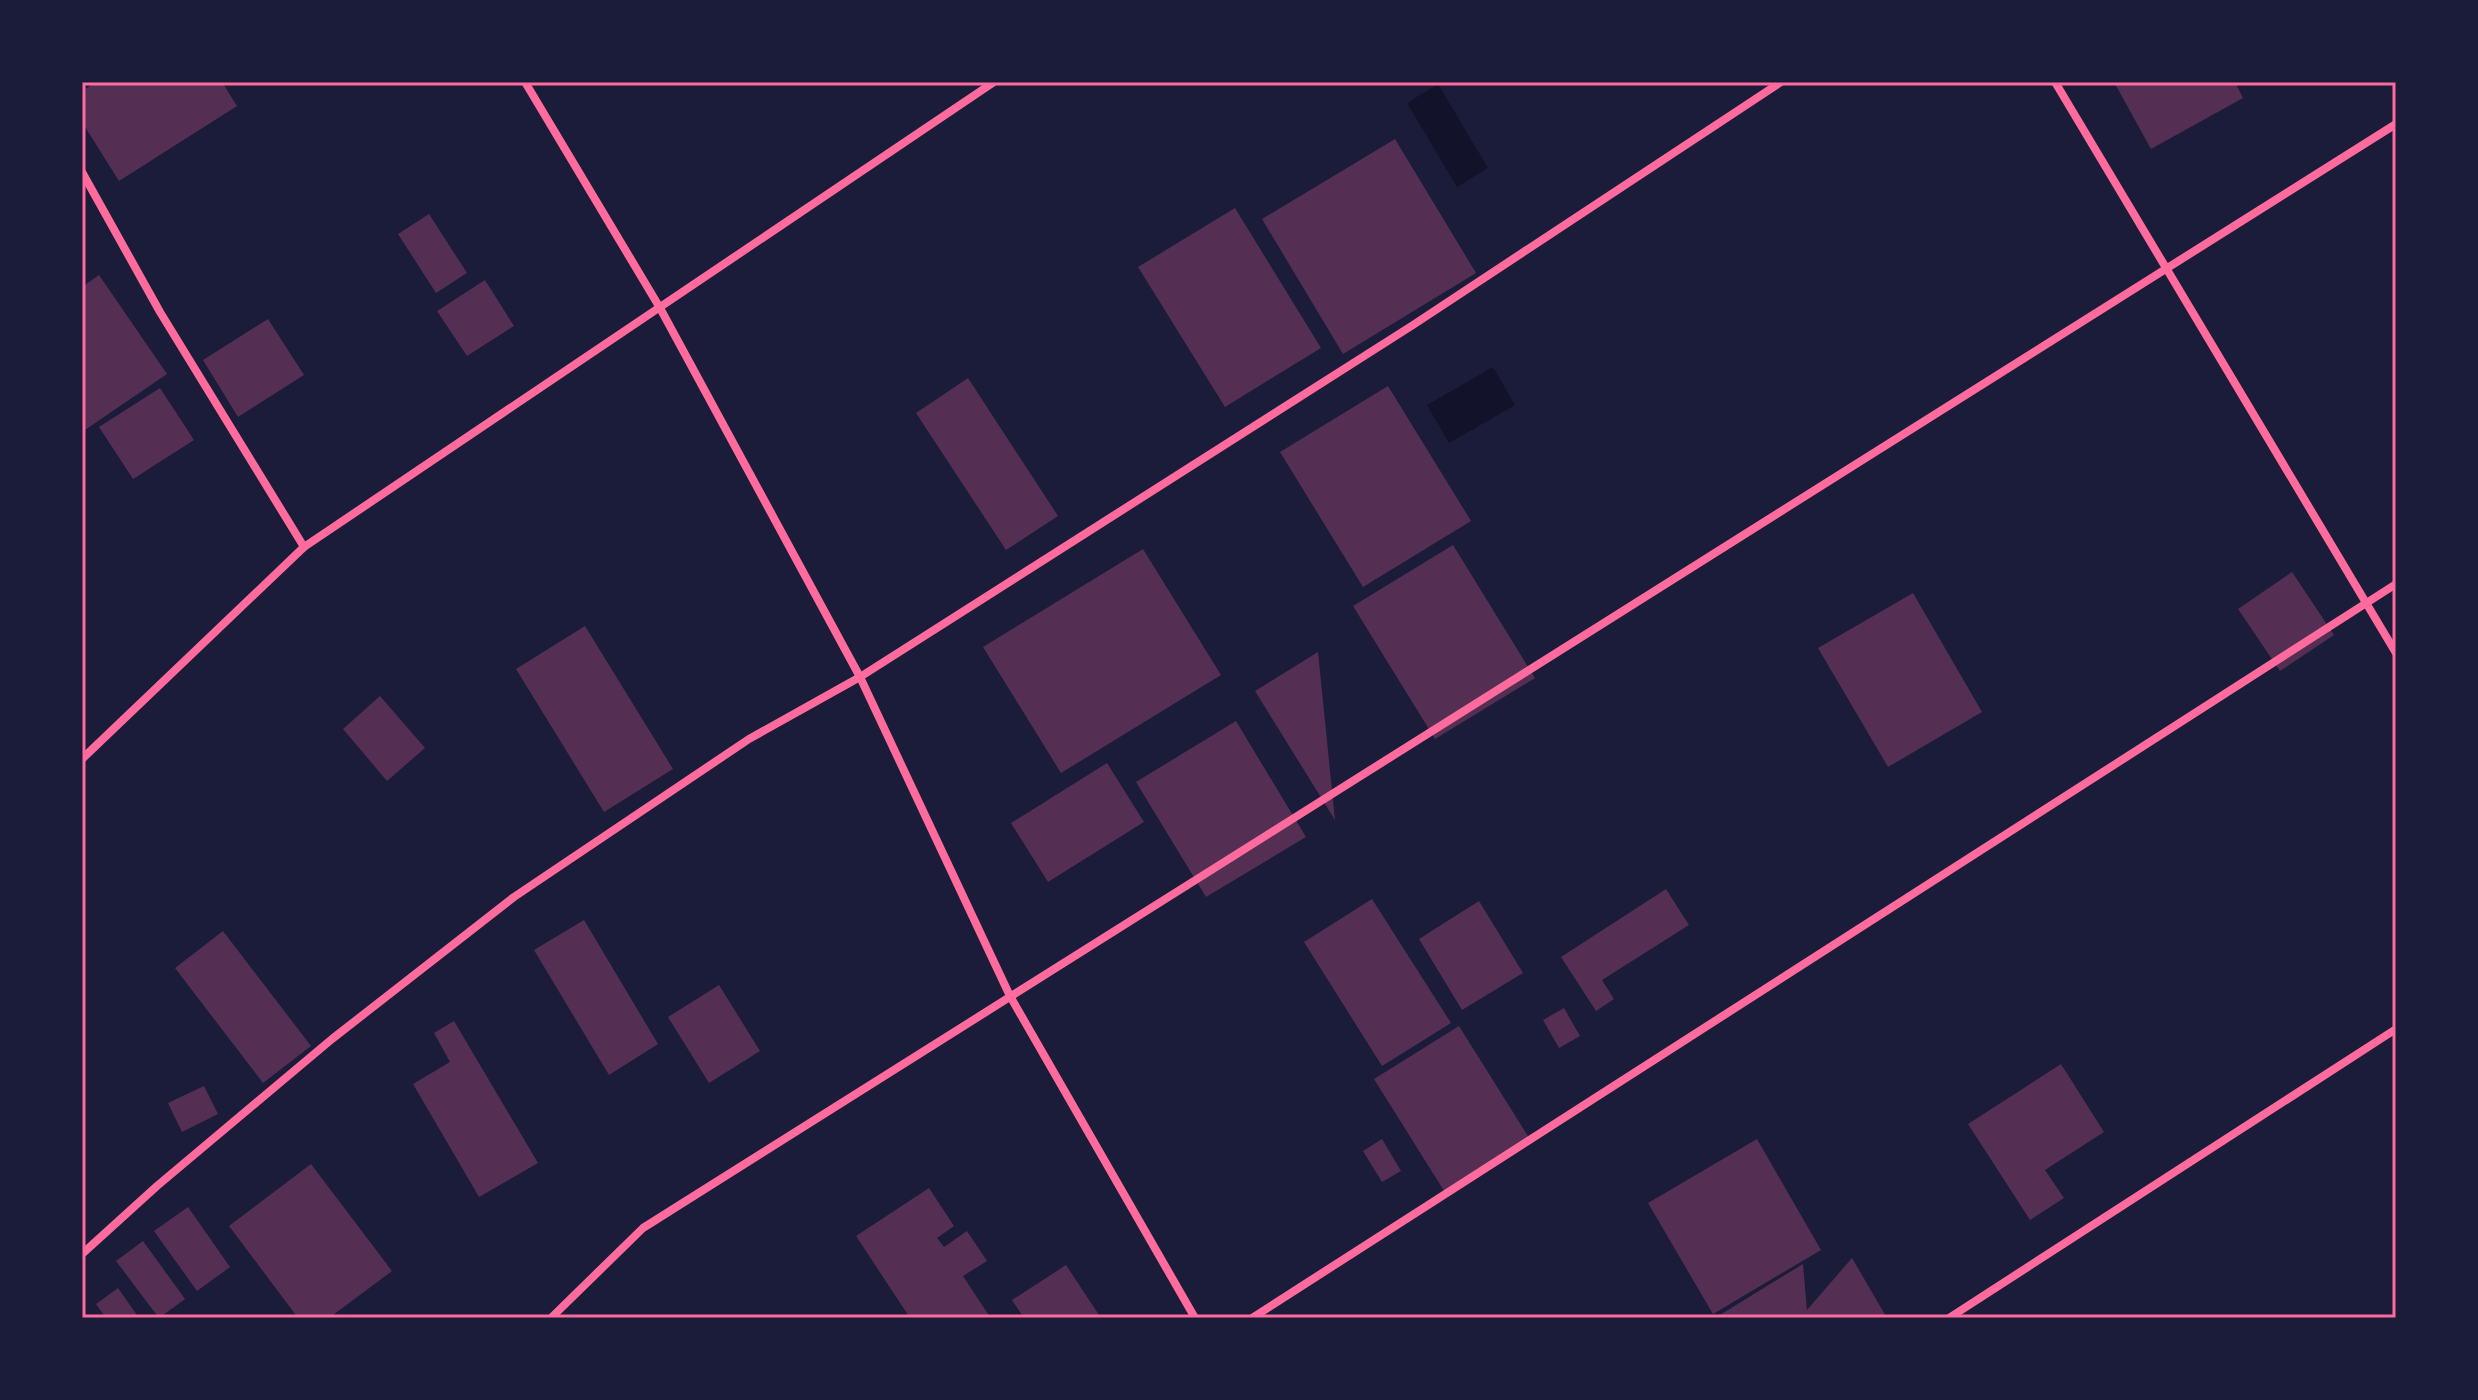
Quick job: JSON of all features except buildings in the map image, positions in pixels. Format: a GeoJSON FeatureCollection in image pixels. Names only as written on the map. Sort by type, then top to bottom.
{"type":"FeatureCollection","features":[{"type":"Feature","properties":{"kind":"street"},"geometry":{"type":"LineString","coordinates":[[525,82],[660,308],[860,677],[1010,996],[1195,1318]]}},
{"type":"Feature","properties":{"kind":"street"},"geometry":{"type":"LineString","coordinates":[[82,759],[304,547],[994,82]]}},
{"type":"Feature","properties":{"kind":"street"},"geometry":{"type":"LineString","coordinates":[[82,1254],[157,1186],[332,1039],[514,897],[749,739],[860,677],[1413,325],[1781,82]]}},
{"type":"Feature","properties":{"kind":"street"},"geometry":{"type":"LineString","coordinates":[[2055,82],[2396,653]]}},
{"type":"Feature","properties":{"kind":"street"},"geometry":{"type":"LineString","coordinates":[[551,1318],[643,1228],[2396,124]]}},
{"type":"Feature","properties":{"kind":"street"},"geometry":{"type":"LineString","coordinates":[[82,172],[160,312],[304,547]]}},
{"type":"Feature","properties":{"kind":"street"},"geometry":{"type":"LineString","coordinates":[[1252,1318],[2396,584]]}},
{"type":"Feature","properties":{"kind":"street"},"geometry":{"type":"LineString","coordinates":[[1949,1318],[2396,1029]]}},
{"type":"Feature","properties":{"kind":"shaded area"},"geometry":{"type":"Polygon","coordinates":[[[1438,84],[1488,168],[1457,187],[1407,103],[1438,84]]]}},
{"type":"Feature","properties":{"kind":"shaded area"},"geometry":{"type":"Polygon","coordinates":[[[1493,367],[1515,405],[1449,443],[1427,405],[1493,367]]]}}]}
